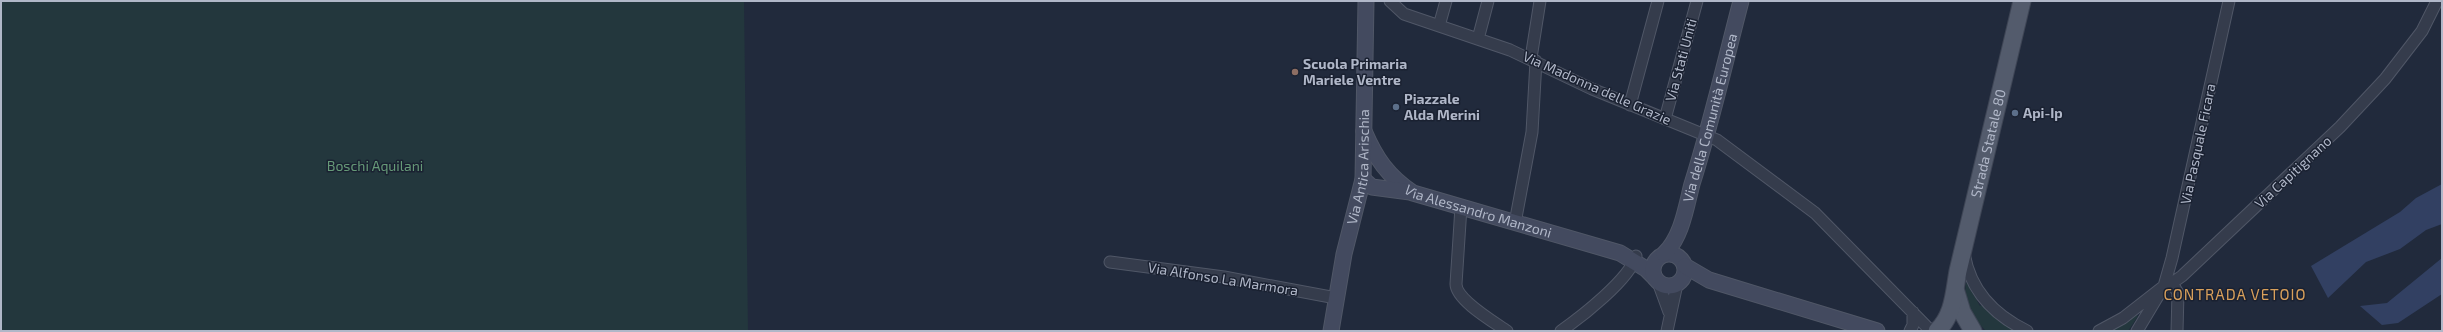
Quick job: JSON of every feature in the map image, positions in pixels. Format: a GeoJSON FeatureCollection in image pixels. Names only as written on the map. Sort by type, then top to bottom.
{"type":"FeatureCollection","features":[{"type":"Feature","properties":{"kind":"main road","name":"Strada Statale 80"},"geometry":{"type":"LineString","coordinates":[[1937,331],[1950,311],[1963,248],[2022,1]]}},
{"type":"Feature","properties":{"kind":"main road","name":"Strada Statale 80"},"geometry":{"type":"LineString","coordinates":[[1956,286],[1960,308],[1972,331]]}},
{"type":"Feature","properties":{"kind":"main road"},"geometry":{"type":"LineString","coordinates":[[1937,331],[1955,327],[1972,331]]}},
{"type":"Feature","properties":{"kind":"street","name":"Via Antica Arischia"},"geometry":{"type":"LineString","coordinates":[[1331,331],[1344,254],[1356,210],[1362,179],[1366,1]]}},
{"type":"Feature","properties":{"kind":"street","name":"Via Madonna delle Grazie"},"geometry":{"type":"LineString","coordinates":[[1390,1],[1404,14],[1534,60],[1580,84],[1707,136],[1724,145],[1815,213],[1930,331]]}},
{"type":"Feature","properties":{"kind":"street"},"geometry":{"type":"LineString","coordinates":[[1439,26],[1446,1]]}},
{"type":"Feature","properties":{"kind":"street"},"geometry":{"type":"LineString","coordinates":[[1478,39],[1488,1]]}},
{"type":"Feature","properties":{"kind":"street"},"geometry":{"type":"LineString","coordinates":[[1515,223],[1531,138],[1534,60],[1540,1]]}},
{"type":"Feature","properties":{"kind":"street"},"geometry":{"type":"LineString","coordinates":[[1630,105],[1658,1]]}},
{"type":"Feature","properties":{"kind":"street","name":"Via Stati Uniti"},"geometry":{"type":"LineString","coordinates":[[1665,119],[1697,1]]}},
{"type":"Feature","properties":{"kind":"street","name":"Via della Comunità Europea"},"geometry":{"type":"LineString","coordinates":[[1662,255],[1678,233],[1707,136],[1740,1]]}},
{"type":"Feature","properties":{"kind":"street","name":"Via Pasquale Ficara"},"geometry":{"type":"LineString","coordinates":[[2168,285],[2229,1]]}},
{"type":"Feature","properties":{"kind":"street","name":"Via Capitignano"},"geometry":{"type":"LineString","coordinates":[[2136,331],[2168,285],[2194,266],[2345,122],[2385,79],[2422,31],[2437,1]]}},
{"type":"Feature","properties":{"kind":"street","name":"Via Alessandro Manzoni"},"geometry":{"type":"LineString","coordinates":[[1364,131],[1377,158],[1395,186],[1413,193],[1635,258],[1662,255]]}},
{"type":"Feature","properties":{"kind":"street"},"geometry":{"type":"LineString","coordinates":[[1362,179],[1383,177],[1395,186]]}},
{"type":"Feature","properties":{"kind":"street"},"geometry":{"type":"LineString","coordinates":[[1356,210],[1368,197],[1395,186]]}},
{"type":"Feature","properties":{"kind":"street"},"geometry":{"type":"LineString","coordinates":[[1461,207],[1456,284],[1457,291],[1507,331]]}},
{"type":"Feature","properties":{"kind":"street","name":"Via della Comunità Europea"},"geometry":{"type":"LineString","coordinates":[[1678,233],[1684,263]]}},
{"type":"Feature","properties":{"kind":"street"},"geometry":{"type":"LineString","coordinates":[[1963,248],[1972,280],[1985,302],[2002,317],[2027,331]]}},
{"type":"Feature","properties":{"kind":"street"},"geometry":{"type":"LineString","coordinates":[[1669,315],[1666,298],[1657,280],[1653,266],[1662,255],[1672,254],[1709,280],[1877,331]]}},
{"type":"Feature","properties":{"kind":"street"},"geometry":{"type":"LineString","coordinates":[[1561,331],[1606,295],[1635,258],[1657,280],[1667,286],[1709,280]]}},
{"type":"Feature","properties":{"kind":"street","name":"Via Alfonso La Marmora"},"geometry":{"type":"LineString","coordinates":[[1110,262],[1224,277],[1336,298]]}},
{"type":"Feature","properties":{"kind":"street"},"geometry":{"type":"LineString","coordinates":[[1667,331],[1669,315],[1678,284],[1684,277],[1684,263]]}},
{"type":"Feature","properties":{"kind":"street"},"geometry":{"type":"LineString","coordinates":[[2099,331],[2111,326],[2168,285],[2178,293],[2177,331]]}},
{"type":"Feature","properties":{"kind":"street"},"geometry":{"type":"LineString","coordinates":[[2134,310],[2143,309],[2145,317]]}},
{"type":"Feature","properties":{"kind":"street"},"geometry":{"type":"LineString","coordinates":[[1910,331],[1913,325],[1912,312]]}},
{"type":"Feature","properties":{"kind":"green space","name":"Boschi Aquilani"},"geometry":{"type":"Polygon","coordinates":[[[1,1],[744,1],[748,331],[1,331],[1,1]]]}},
{"type":"Feature","properties":{"kind":"green space"},"geometry":{"type":"Polygon","coordinates":[[[1966,282],[1980,306],[1982,305],[2005,325],[2018,331],[1986,331],[1972,315],[1969,309],[1965,290],[1966,282]]]}},
{"type":"Feature","properties":{"kind":"green space"},"geometry":{"type":"Polygon","coordinates":[[[2135,313],[2138,316],[2128,331],[2110,331],[2135,313]]]}},
{"type":"Feature","properties":{"kind":"water"},"geometry":{"type":"Polygon","coordinates":[[[2442,184],[2442,224],[2426,230],[2400,249],[2366,262],[2328,298],[2311,266],[2400,212],[2416,198],[2442,184]]]}},
{"type":"Feature","properties":{"kind":"water"},"geometry":{"type":"Polygon","coordinates":[[[2442,258],[2442,294],[2398,323],[2382,325],[2360,306],[2387,303],[2442,258]]]}},
{"type":"Feature","properties":{"kind":"place","name":"Scuola Primaria Mariele Ventre"},"geometry":{"type":"Point","coordinates":[1295,72]}},
{"type":"Feature","properties":{"kind":"place","name":"Piazzale Alda Merini"},"geometry":{"type":"Point","coordinates":[1396,107]}},
{"type":"Feature","properties":{"kind":"place","name":"Api-Ip"},"geometry":{"type":"Point","coordinates":[2015,113]}},
{"type":"Feature","properties":{"kind":"district","name":"CONTRADA VETOIO"},"geometry":{"type":"Point","coordinates":[2235,295]}}]}
